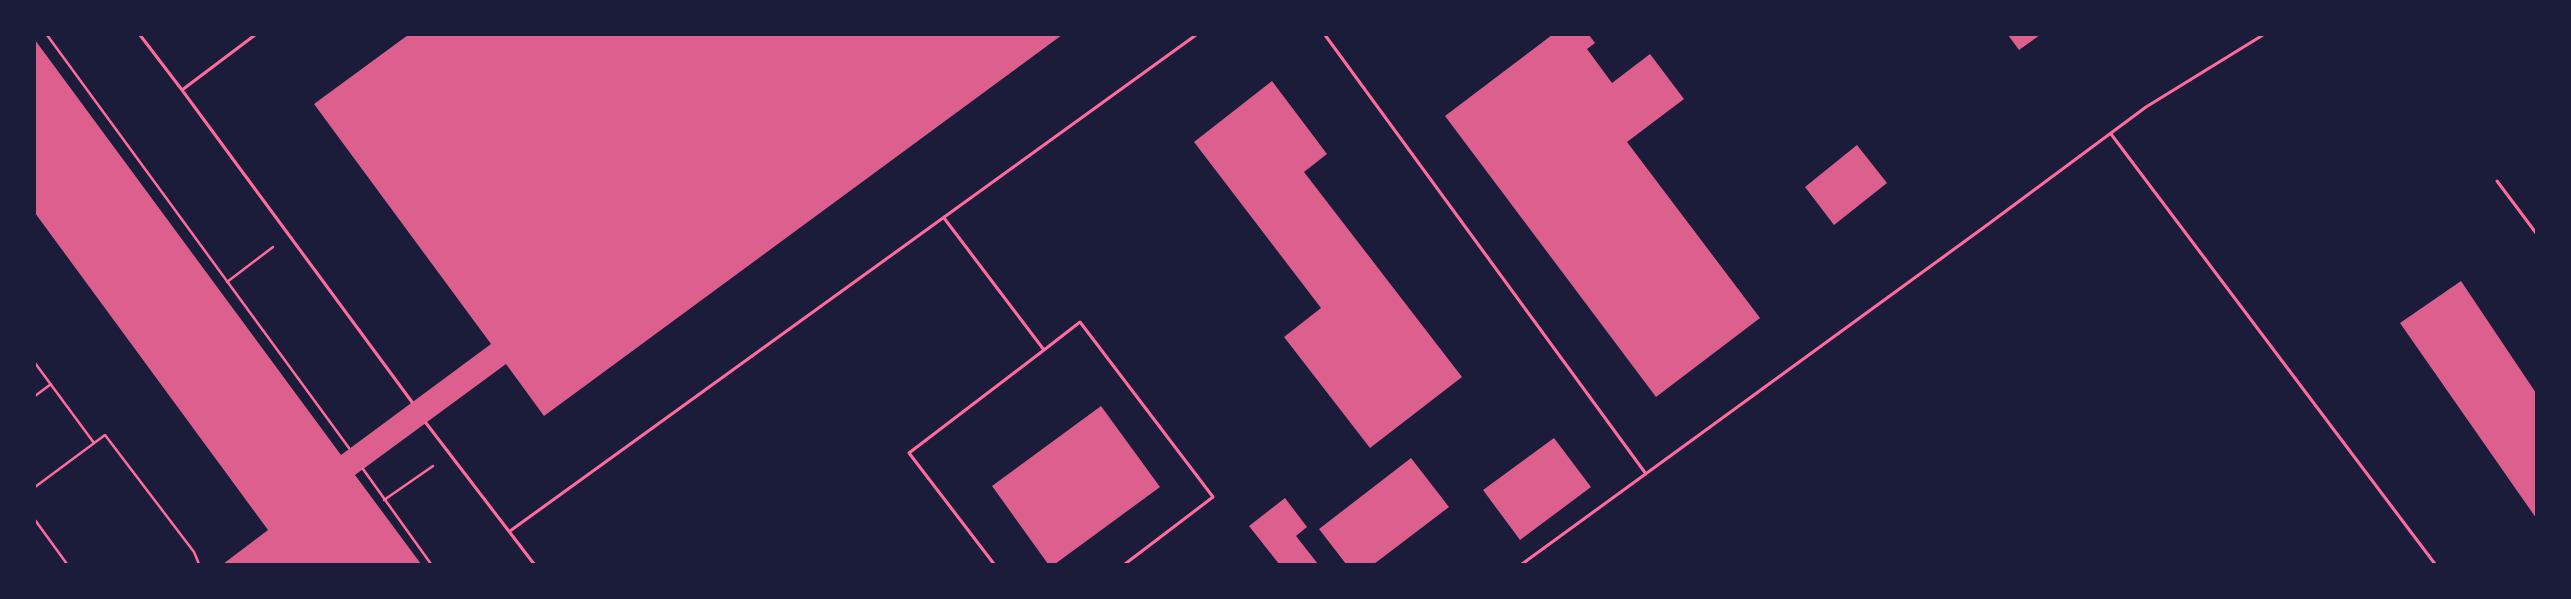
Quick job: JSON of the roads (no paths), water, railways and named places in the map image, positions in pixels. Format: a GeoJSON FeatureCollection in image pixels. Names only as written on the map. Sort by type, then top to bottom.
{"type":"FeatureCollection","features":[{"type":"Feature","properties":{"kind":"lane"},"geometry":{"type":"LineString","coordinates":[[140,35],[412,402]]}},
{"type":"Feature","properties":{"kind":"lane"},"geometry":{"type":"LineString","coordinates":[[182,90],[256,35]]}},
{"type":"Feature","properties":{"kind":"lane"},"geometry":{"type":"LineString","coordinates":[[510,531],[1196,35]]}},
{"type":"Feature","properties":{"kind":"lane"},"geometry":{"type":"LineString","coordinates":[[1325,35],[1646,474]]}},
{"type":"Feature","properties":{"kind":"lane"},"geometry":{"type":"LineString","coordinates":[[1522,564],[2146,107],[2263,35]]}},
{"type":"Feature","properties":{"kind":"lane"},"geometry":{"type":"LineString","coordinates":[[2111,134],[2435,564]]}},
{"type":"Feature","properties":{"kind":"lane"},"geometry":{"type":"LineString","coordinates":[[2497,181],[2536,233]]}},
{"type":"Feature","properties":{"kind":"lane"},"geometry":{"type":"LineString","coordinates":[[944,218],[1044,350]]}},
{"type":"Feature","properties":{"kind":"lane"},"geometry":{"type":"LineString","coordinates":[[994,564],[909,453],[1080,322],[1213,497],[1125,564]]}},
{"type":"Feature","properties":{"kind":"lane"},"geometry":{"type":"LineString","coordinates":[[426,423],[534,564]]}}]}
